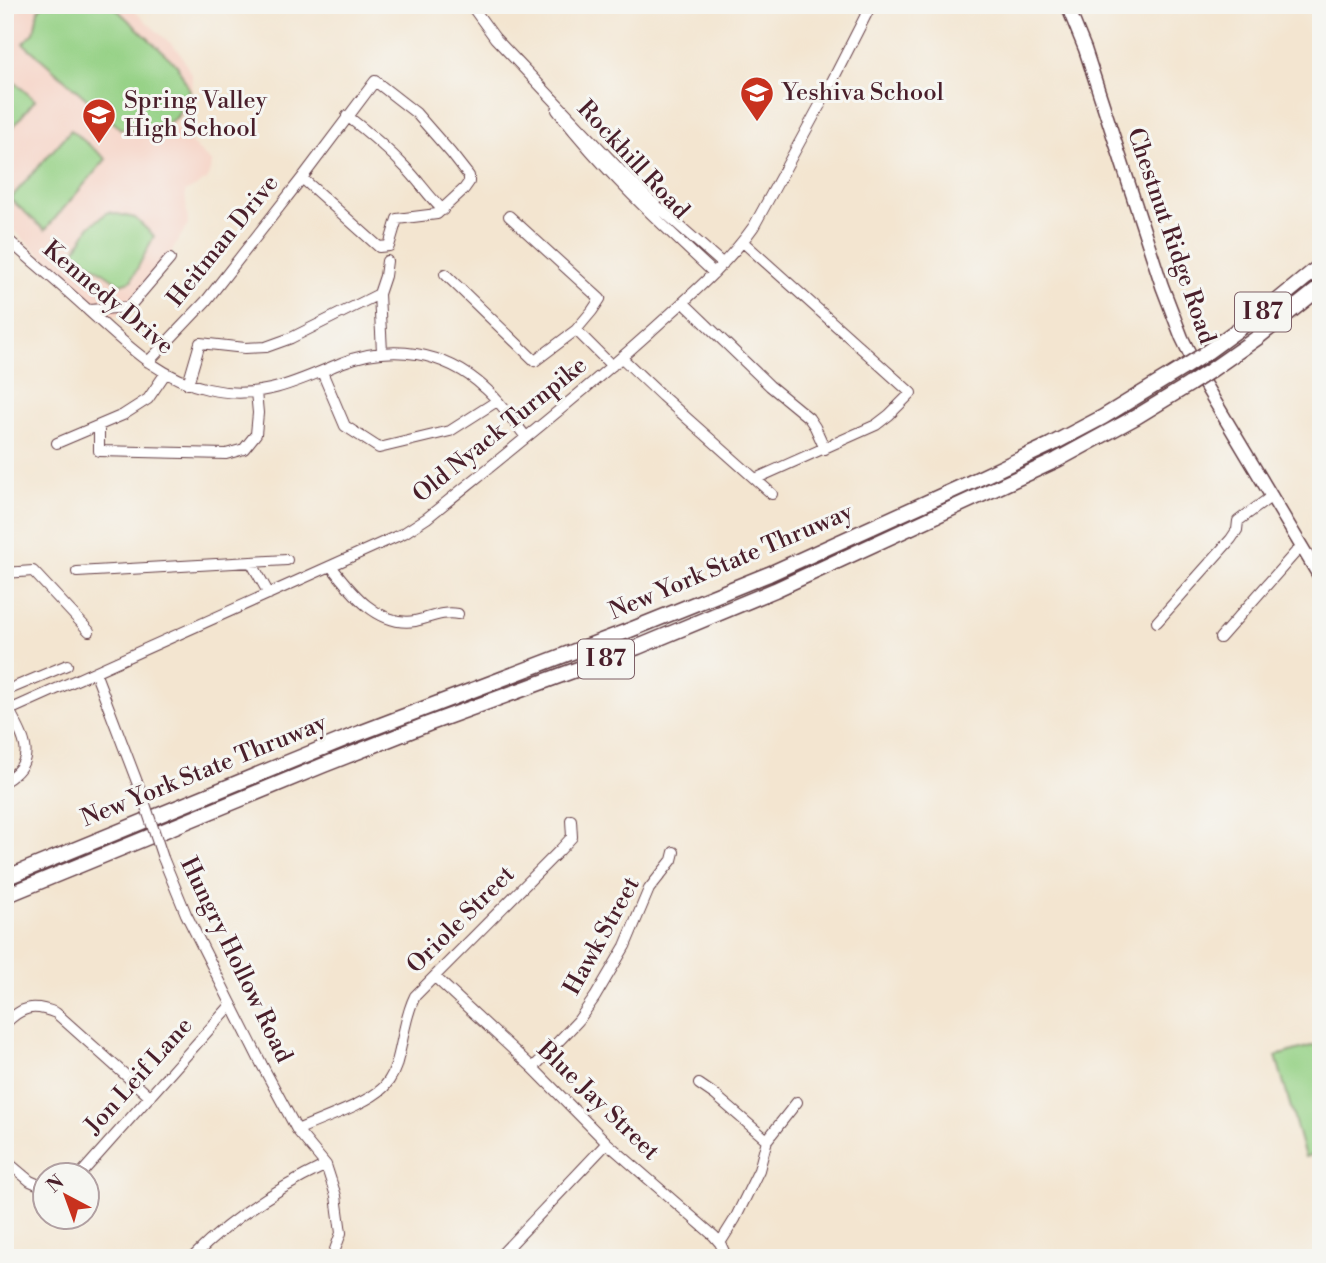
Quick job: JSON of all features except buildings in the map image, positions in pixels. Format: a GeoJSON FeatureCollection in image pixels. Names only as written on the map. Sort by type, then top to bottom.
{"type":"FeatureCollection","features":[{"type":"Feature","properties":{"kind":"highway","name":"New York State Thruway"},"geometry":{"type":"LineString","coordinates":[[5,877],[352,736],[630,631],[803,559],[1050,445],[1130,401],[1203,355],[1276,302],[1321,265]]}},
{"type":"Feature","properties":{"kind":"highway","name":"New York State Thruway"},"geometry":{"type":"LineString","coordinates":[[5,896],[324,765],[626,651],[775,590],[991,491],[1075,451],[1190,384],[1257,338],[1321,287]]}},
{"type":"Feature","properties":{"kind":"main road","name":"Chestnut Ridge Road"},"geometry":{"type":"LineString","coordinates":[[1067,5],[1085,49],[1182,338],[1205,385],[1321,579]]}},
{"type":"Feature","properties":{"kind":"street","name":"Rockhill Road"},"geometry":{"type":"LineString","coordinates":[[471,5],[495,38],[621,171],[723,264]]}},
{"type":"Feature","properties":{"kind":"street","name":"Old Nyack Turnpike"},"geometry":{"type":"LineString","coordinates":[[6,708],[404,533],[526,437],[622,358],[743,242],[816,113],[872,5]]}},
{"type":"Feature","properties":{"kind":"street","name":"Rockhill Road"},"geometry":{"type":"LineString","coordinates":[[528,71],[581,141],[614,178],[714,272]]}},
{"type":"Feature","properties":{"kind":"street","name":"Heitman Drive"},"geometry":{"type":"LineString","coordinates":[[148,362],[206,300],[375,81],[416,114],[469,176],[464,189],[437,214],[397,219],[389,246],[379,247],[302,178]]}},
{"type":"Feature","properties":{"kind":"street"},"geometry":{"type":"LineString","coordinates":[[348,116],[380,141],[443,210]]}},
{"type":"Feature","properties":{"kind":"street"},"geometry":{"type":"LineString","coordinates":[[445,274],[535,361],[576,330],[600,299],[509,216]]}},
{"type":"Feature","properties":{"kind":"street","name":"Kennedy Drive"},"geometry":{"type":"LineString","coordinates":[[5,237],[148,362],[187,384],[210,390],[256,392],[279,388],[363,355],[382,352],[419,354],[440,359],[475,379],[526,437]]}},
{"type":"Feature","properties":{"kind":"street"},"geometry":{"type":"LineString","coordinates":[[743,242],[911,393],[876,425],[755,479]]}},
{"type":"Feature","properties":{"kind":"street"},"geometry":{"type":"LineString","coordinates":[[89,310],[130,307],[170,260]]}},
{"type":"Feature","properties":{"kind":"street"},"geometry":{"type":"LineString","coordinates":[[382,352],[379,294],[387,261]]}},
{"type":"Feature","properties":{"kind":"street"},"geometry":{"type":"LineString","coordinates":[[187,384],[200,343],[245,348],[266,346],[292,338],[379,294]]}},
{"type":"Feature","properties":{"kind":"street"},"geometry":{"type":"LineString","coordinates":[[683,302],[770,386],[809,418],[825,449]]}},
{"type":"Feature","properties":{"kind":"street"},"geometry":{"type":"LineString","coordinates":[[576,330],[612,366]]}},
{"type":"Feature","properties":{"kind":"street"},"geometry":{"type":"LineString","coordinates":[[622,358],[772,494]]}},
{"type":"Feature","properties":{"kind":"street"},"geometry":{"type":"LineString","coordinates":[[322,372],[345,426],[379,448],[450,431],[497,401]]}},
{"type":"Feature","properties":{"kind":"street"},"geometry":{"type":"LineString","coordinates":[[57,443],[123,415],[148,399],[166,374]]}},
{"type":"Feature","properties":{"kind":"street"},"geometry":{"type":"LineString","coordinates":[[99,426],[99,451],[226,454],[244,450],[256,434],[256,392]]}},
{"type":"Feature","properties":{"kind":"street"},"geometry":{"type":"LineString","coordinates":[[1157,622],[1231,538],[1243,515],[1272,495]]}},
{"type":"Feature","properties":{"kind":"street"},"geometry":{"type":"LineString","coordinates":[[1220,638],[1302,548]]}},
{"type":"Feature","properties":{"kind":"street"},"geometry":{"type":"LineString","coordinates":[[77,572],[287,560]]}},
{"type":"Feature","properties":{"kind":"street"},"geometry":{"type":"LineString","coordinates":[[251,562],[269,594]]}},
{"type":"Feature","properties":{"kind":"street"},"geometry":{"type":"LineString","coordinates":[[331,566],[359,600],[394,621],[410,622],[449,612],[458,614]]}},
{"type":"Feature","properties":{"kind":"street"},"geometry":{"type":"LineString","coordinates":[[5,573],[33,571],[89,631]]}},
{"type":"Feature","properties":{"kind":"street"},"geometry":{"type":"LineString","coordinates":[[5,691],[67,666]]}},
{"type":"Feature","properties":{"kind":"street","name":"Hungry Hollow Road"},"geometry":{"type":"LineString","coordinates":[[95,671],[183,907],[297,1130],[326,1165],[336,1196],[341,1233],[332,1258]]}},
{"type":"Feature","properties":{"kind":"street"},"geometry":{"type":"LineString","coordinates":[[5,781],[16,774],[24,764],[26,749],[23,737],[6,708]]}},
{"type":"Feature","properties":{"kind":"street","name":"Oriole Street"},"geometry":{"type":"LineString","coordinates":[[297,1130],[369,1097],[383,1087],[393,1074],[398,1060],[408,1010],[415,996],[572,837],[571,820]]}},
{"type":"Feature","properties":{"kind":"street","name":"Hawk Street"},"geometry":{"type":"LineString","coordinates":[[533,1068],[578,1021],[595,997],[625,946],[649,889],[672,860],[674,852]]}},
{"type":"Feature","properties":{"kind":"street","name":"Blue Jay Street"},"geometry":{"type":"LineString","coordinates":[[435,977],[533,1068],[607,1143],[720,1243],[727,1258]]}},
{"type":"Feature","properties":{"kind":"street","name":"Jon Leif Lane"},"geometry":{"type":"LineString","coordinates":[[91,1162],[231,1005]]}},
{"type":"Feature","properties":{"kind":"street"},"geometry":{"type":"LineString","coordinates":[[5,1024],[14,1015],[33,1007],[56,1013],[150,1097]]}},
{"type":"Feature","properties":{"kind":"street"},"geometry":{"type":"LineString","coordinates":[[699,1084],[767,1140]]}},
{"type":"Feature","properties":{"kind":"street"},"geometry":{"type":"LineString","coordinates":[[720,1243],[759,1170],[767,1140],[797,1101]]}},
{"type":"Feature","properties":{"kind":"street"},"geometry":{"type":"LineString","coordinates":[[498,1258],[607,1143]]}},
{"type":"Feature","properties":{"kind":"street"},"geometry":{"type":"LineString","coordinates":[[5,1160],[32,1182]]}},
{"type":"Feature","properties":{"kind":"street"},"geometry":{"type":"LineString","coordinates":[[192,1258],[244,1212],[290,1183],[326,1165]]}},
{"type":"Feature","properties":{"kind":"shaded area","name":"Spring Valley High School"},"geometry":{"type":"Polygon","coordinates":[[[24,5],[128,5],[179,51],[192,76],[191,98],[174,127],[212,163],[207,180],[185,192],[188,224],[139,306],[111,317],[5,223],[5,13],[13,16],[24,5]]]}},
{"type":"Feature","properties":{"kind":"green space"},"geometry":{"type":"Polygon","coordinates":[[[42,5],[112,5],[177,65],[190,91],[177,117],[153,133],[121,129],[23,43],[34,33],[38,11],[42,5]]]}},
{"type":"Feature","properties":{"kind":"green space"},"geometry":{"type":"Polygon","coordinates":[[[5,74],[35,100],[5,137],[5,74]]]}},
{"type":"Feature","properties":{"kind":"green space"},"geometry":{"type":"Polygon","coordinates":[[[71,130],[106,159],[45,230],[10,199],[71,130]]]}},
{"type":"Feature","properties":{"kind":"green space"},"geometry":{"type":"Polygon","coordinates":[[[108,212],[135,218],[154,236],[131,281],[120,284],[74,252],[90,226],[108,212]]]}},
{"type":"Feature","properties":{"kind":"green space"},"geometry":{"type":"Polygon","coordinates":[[[1321,1043],[1321,1152],[1305,1157],[1276,1056],[1321,1043]]]}},
{"type":"Feature","properties":{"kind":"place","name":"Yeshiva School"},"geometry":{"type":"Point","coordinates":[757,123]}},
{"type":"Feature","properties":{"kind":"place","name":"Spring Valley High School"},"geometry":{"type":"Point","coordinates":[99,145]}}]}
